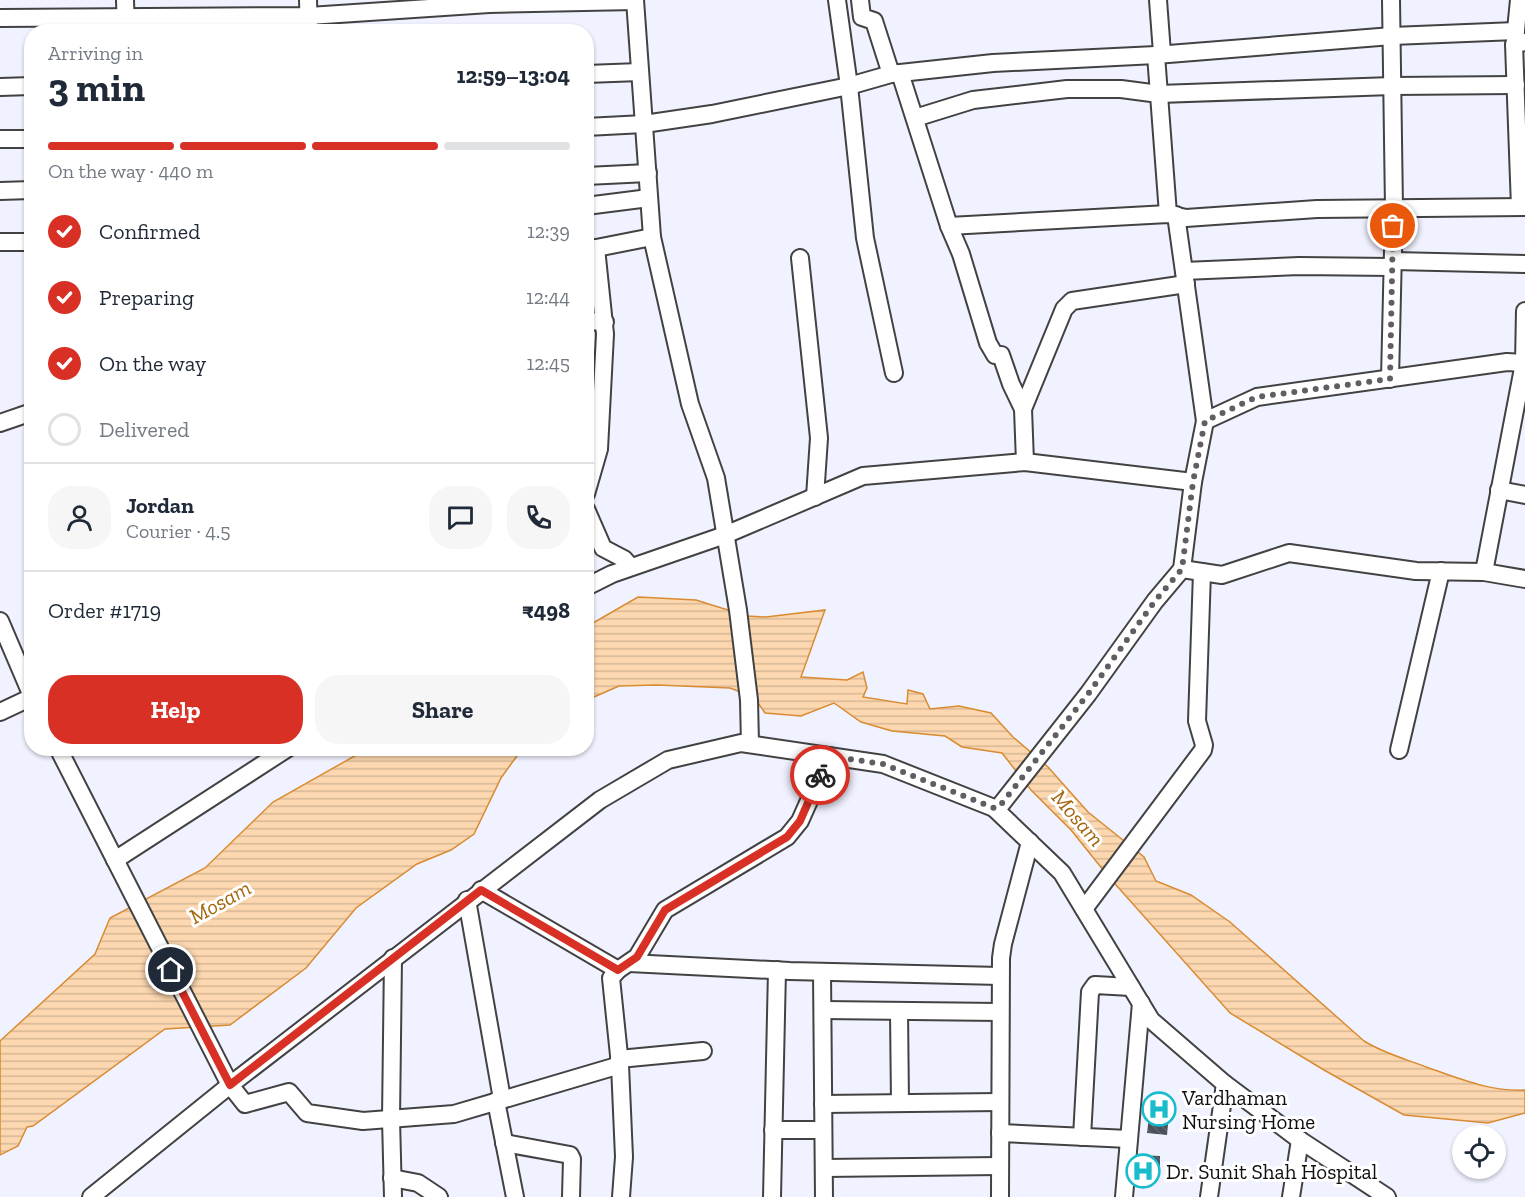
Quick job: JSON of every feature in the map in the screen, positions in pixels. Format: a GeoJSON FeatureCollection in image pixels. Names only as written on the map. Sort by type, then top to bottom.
{"type":"FeatureCollection","features":[{"type":"Feature","properties":{"kind":"street"},"geometry":{"type":"LineString","coordinates":[[125,0],[126,24]]}},
{"type":"Feature","properties":{"kind":"street"},"geometry":{"type":"LineString","coordinates":[[146,24],[489,4],[635,0],[652,237],[690,404],[716,478],[738,610],[749,700],[750,744]]}},
{"type":"Feature","properties":{"kind":"street"},"geometry":{"type":"LineString","coordinates":[[837,0],[849,86],[865,238],[894,373]]}},
{"type":"Feature","properties":{"kind":"street"},"geometry":{"type":"LineString","coordinates":[[861,0],[862,17],[874,21],[915,118],[988,343],[995,355],[1001,355],[1023,409],[1025,462]]}},
{"type":"Feature","properties":{"kind":"street"},"geometry":{"type":"LineString","coordinates":[[997,808],[1088,694],[1155,601],[1182,569],[1193,482],[1205,421],[1185,277],[1172,215],[1159,94],[1158,0]]}},
{"type":"Feature","properties":{"kind":"street"},"geometry":{"type":"LineString","coordinates":[[1390,379],[1394,208],[1391,0]]}},
{"type":"Feature","properties":{"kind":"street"},"geometry":{"type":"LineString","coordinates":[[949,226],[1172,215],[1186,218],[1317,208],[1523,207],[1516,85],[1519,0]]}},
{"type":"Feature","properties":{"kind":"street"},"geometry":{"type":"LineString","coordinates":[[0,18],[108,24]]}},
{"type":"Feature","properties":{"kind":"street"},"geometry":{"type":"LineString","coordinates":[[594,127],[644,124],[712,114],[849,86],[896,73],[993,63],[1159,54],[1392,36],[1518,39]]}},
{"type":"Feature","properties":{"kind":"street"},"geometry":{"type":"LineString","coordinates":[[594,74],[640,72]]}},
{"type":"Feature","properties":{"kind":"street"},"geometry":{"type":"LineString","coordinates":[[915,118],[973,100],[1067,90],[1121,89],[1159,94],[1392,86],[1516,85]]}},
{"type":"Feature","properties":{"kind":"street"},"geometry":{"type":"LineString","coordinates":[[0,87],[24,86]]}},
{"type":"Feature","properties":{"kind":"street"},"geometry":{"type":"LineString","coordinates":[[0,139],[24,139]]}},
{"type":"Feature","properties":{"kind":"street"},"geometry":{"type":"LineString","coordinates":[[594,176],[648,173]]}},
{"type":"Feature","properties":{"kind":"street"},"geometry":{"type":"LineString","coordinates":[[0,191],[24,190]]}},
{"type":"Feature","properties":{"kind":"street"},"geometry":{"type":"LineString","coordinates":[[594,205],[650,198]]}},
{"type":"Feature","properties":{"kind":"street"},"geometry":{"type":"LineString","coordinates":[[594,248],[652,237]]}},
{"type":"Feature","properties":{"kind":"street"},"geometry":{"type":"LineString","coordinates":[[0,242],[24,242]]}},
{"type":"Feature","properties":{"kind":"street"},"geometry":{"type":"LineString","coordinates":[[800,258],[819,438],[815,497]]}},
{"type":"Feature","properties":{"kind":"street"},"geometry":{"type":"LineString","coordinates":[[1023,409],[1064,309],[1072,301],[1185,277],[1299,266],[1525,264]]}},
{"type":"Feature","properties":{"kind":"street"},"geometry":{"type":"LineString","coordinates":[[594,265],[605,322],[600,442],[594,464]]}},
{"type":"Feature","properties":{"kind":"street"},"geometry":{"type":"LineString","coordinates":[[1484,572],[1499,490],[1519,422],[1524,363],[1525,311]]}},
{"type":"Feature","properties":{"kind":"street"},"geometry":{"type":"LineString","coordinates":[[594,321],[605,322]]}},
{"type":"Feature","properties":{"kind":"street"},"geometry":{"type":"LineString","coordinates":[[1205,421],[1257,397],[1507,362],[1524,363]]}},
{"type":"Feature","properties":{"kind":"street"},"geometry":{"type":"LineString","coordinates":[[0,423],[24,415]]}},
{"type":"Feature","properties":{"kind":"street"},"geometry":{"type":"LineString","coordinates":[[594,583],[631,567],[725,535],[863,476],[1025,462],[1193,482]]}},
{"type":"Feature","properties":{"kind":"street"},"geometry":{"type":"LineString","coordinates":[[1499,490],[1525,495]]}},
{"type":"Feature","properties":{"kind":"street"},"geometry":{"type":"LineString","coordinates":[[594,527],[603,549],[624,559],[631,567]]}},
{"type":"Feature","properties":{"kind":"street"},"geometry":{"type":"LineString","coordinates":[[1182,569],[1222,575],[1289,553],[1416,571],[1484,572],[1525,579]]}},
{"type":"Feature","properties":{"kind":"street"},"geometry":{"type":"LineString","coordinates":[[1084,909],[1202,753],[1204,745],[1197,722],[1202,572]]}},
{"type":"Feature","properties":{"kind":"street"},"geometry":{"type":"LineString","coordinates":[[1399,750],[1440,572]]}},
{"type":"Feature","properties":{"kind":"street"},"geometry":{"type":"LineString","coordinates":[[0,621],[24,677]]}},
{"type":"Feature","properties":{"kind":"street"},"geometry":{"type":"LineString","coordinates":[[0,712],[24,700]]}},
{"type":"Feature","properties":{"kind":"street"},"geometry":{"type":"LineString","coordinates":[[91,1197],[467,900],[600,800],[668,760],[741,742],[883,764],[997,808],[1062,873],[1151,1020],[1225,1084],[1300,1140],[1387,1197]]}},
{"type":"Feature","properties":{"kind":"street"},"geometry":{"type":"LineString","coordinates":[[62,756],[210,1047],[230,1085],[245,1104],[288,1092],[307,1113],[363,1121],[454,1114],[620,1062],[703,1052]]}},
{"type":"Feature","properties":{"kind":"street"},"geometry":{"type":"LineString","coordinates":[[118,866],[276,756]]}},
{"type":"Feature","properties":{"kind":"street"},"geometry":{"type":"LineString","coordinates":[[621,1197],[624,1157],[620,1062],[611,978],[637,957],[665,910],[787,837],[800,821],[829,756]]}},
{"type":"Feature","properties":{"kind":"street"},"geometry":{"type":"LineString","coordinates":[[1000,1197],[1000,976],[1003,944],[1030,842]]}},
{"type":"Feature","properties":{"kind":"street"},"geometry":{"type":"LineString","coordinates":[[481,890],[623,966],[1000,976]]}},
{"type":"Feature","properties":{"kind":"street"},"geometry":{"type":"LineString","coordinates":[[467,900],[504,1143],[515,1197]]}},
{"type":"Feature","properties":{"kind":"street"},"geometry":{"type":"LineString","coordinates":[[393,958],[391,1119],[393,1197]]}},
{"type":"Feature","properties":{"kind":"street"},"geometry":{"type":"LineString","coordinates":[[772,1197],[777,970]]}},
{"type":"Feature","properties":{"kind":"street"},"geometry":{"type":"LineString","coordinates":[[822,972],[824,1197]]}},
{"type":"Feature","properties":{"kind":"street"},"geometry":{"type":"LineString","coordinates":[[1082,1137],[1090,992],[1095,985],[1101,984],[1131,987]]}},
{"type":"Feature","properties":{"kind":"street"},"geometry":{"type":"LineString","coordinates":[[1124,1197],[1141,1003]]}},
{"type":"Feature","properties":{"kind":"street"},"geometry":{"type":"LineString","coordinates":[[823,1010],[1000,1012]]}},
{"type":"Feature","properties":{"kind":"street"},"geometry":{"type":"LineString","coordinates":[[899,1011],[900,1103]]}},
{"type":"Feature","properties":{"kind":"street"},"geometry":{"type":"LineString","coordinates":[[1209,1197],[1225,1084]]}},
{"type":"Feature","properties":{"kind":"street"},"geometry":{"type":"LineString","coordinates":[[823,1104],[1000,1102]]}},
{"type":"Feature","properties":{"kind":"street"},"geometry":{"type":"LineString","coordinates":[[773,1130],[824,1130]]}},
{"type":"Feature","properties":{"kind":"street"},"geometry":{"type":"LineString","coordinates":[[1000,1133],[1129,1139]]}},
{"type":"Feature","properties":{"kind":"street"},"geometry":{"type":"LineString","coordinates":[[1291,1197],[1300,1140]]}},
{"type":"Feature","properties":{"kind":"street"},"geometry":{"type":"LineString","coordinates":[[504,1143],[570,1155],[572,1163],[571,1197]]}},
{"type":"Feature","properties":{"kind":"street"},"geometry":{"type":"LineString","coordinates":[[824,1167],[1000,1166]]}},
{"type":"Feature","properties":{"kind":"street"},"geometry":{"type":"LineString","coordinates":[[392,1178],[418,1183],[439,1197]]}},
{"type":"Feature","properties":{"kind":"water","name":"Mosam"},"geometry":{"type":"Polygon","coordinates":[[[638,597],[696,600],[747,616],[766,617],[825,610],[801,677],[847,680],[863,672],[867,688],[863,697],[907,704],[908,690],[923,694],[930,709],[959,706],[991,713],[1013,737],[1048,767],[1088,812],[1144,857],[1156,881],[1191,895],[1230,922],[1364,1041],[1388,1053],[1464,1080],[1500,1089],[1525,1090],[1525,1113],[1488,1123],[1404,1115],[1230,1013],[1108,876],[1071,830],[1031,790],[1002,753],[962,747],[945,736],[892,731],[861,722],[834,703],[801,716],[765,713],[754,697],[730,688],[619,686],[594,697],[594,622],[638,597]]]}},
{"type":"Feature","properties":{"kind":"water","name":"Mosam"},"geometry":{"type":"Polygon","coordinates":[[[355,756],[517,756],[501,778],[474,834],[451,850],[417,864],[356,908],[306,968],[230,1025],[165,1029],[33,1126],[27,1127],[18,1146],[0,1155],[0,1041],[95,954],[110,918],[205,868],[273,802],[355,756]]]}},
{"type":"Feature","properties":{"kind":"building"},"geometry":{"type":"Polygon","coordinates":[[[1151,1101],[1170,1103],[1167,1135],[1147,1133],[1151,1101]]]}},
{"type":"Feature","properties":{"kind":"building"},"geometry":{"type":"Polygon","coordinates":[[[1138,1155],[1160,1156],[1160,1176],[1136,1175],[1138,1155]]]}},
{"type":"Feature","properties":{"kind":"way so far"},"geometry":{"type":"LineString","coordinates":[[820,775],[829,756],[883,764],[994,808],[999,807],[1088,694],[1155,601],[1182,569],[1193,482],[1205,421],[1257,397],[1390,379],[1393,226]]}},
{"type":"Feature","properties":{"kind":"place","name":"Vardhaman Nursing Home"},"geometry":{"type":"Point","coordinates":[1159,1109]}},
{"type":"Feature","properties":{"kind":"place","name":"Dr. Sunit Shah Hospital"},"geometry":{"type":"Point","coordinates":[1143,1171]}},
{"type":"Feature","properties":{"kind":"route"},"geometry":{"type":"LineString","coordinates":[[171,970],[230,1085],[481,890],[618,970],[637,957],[665,910],[787,837],[800,821],[820,775]]}}]}
